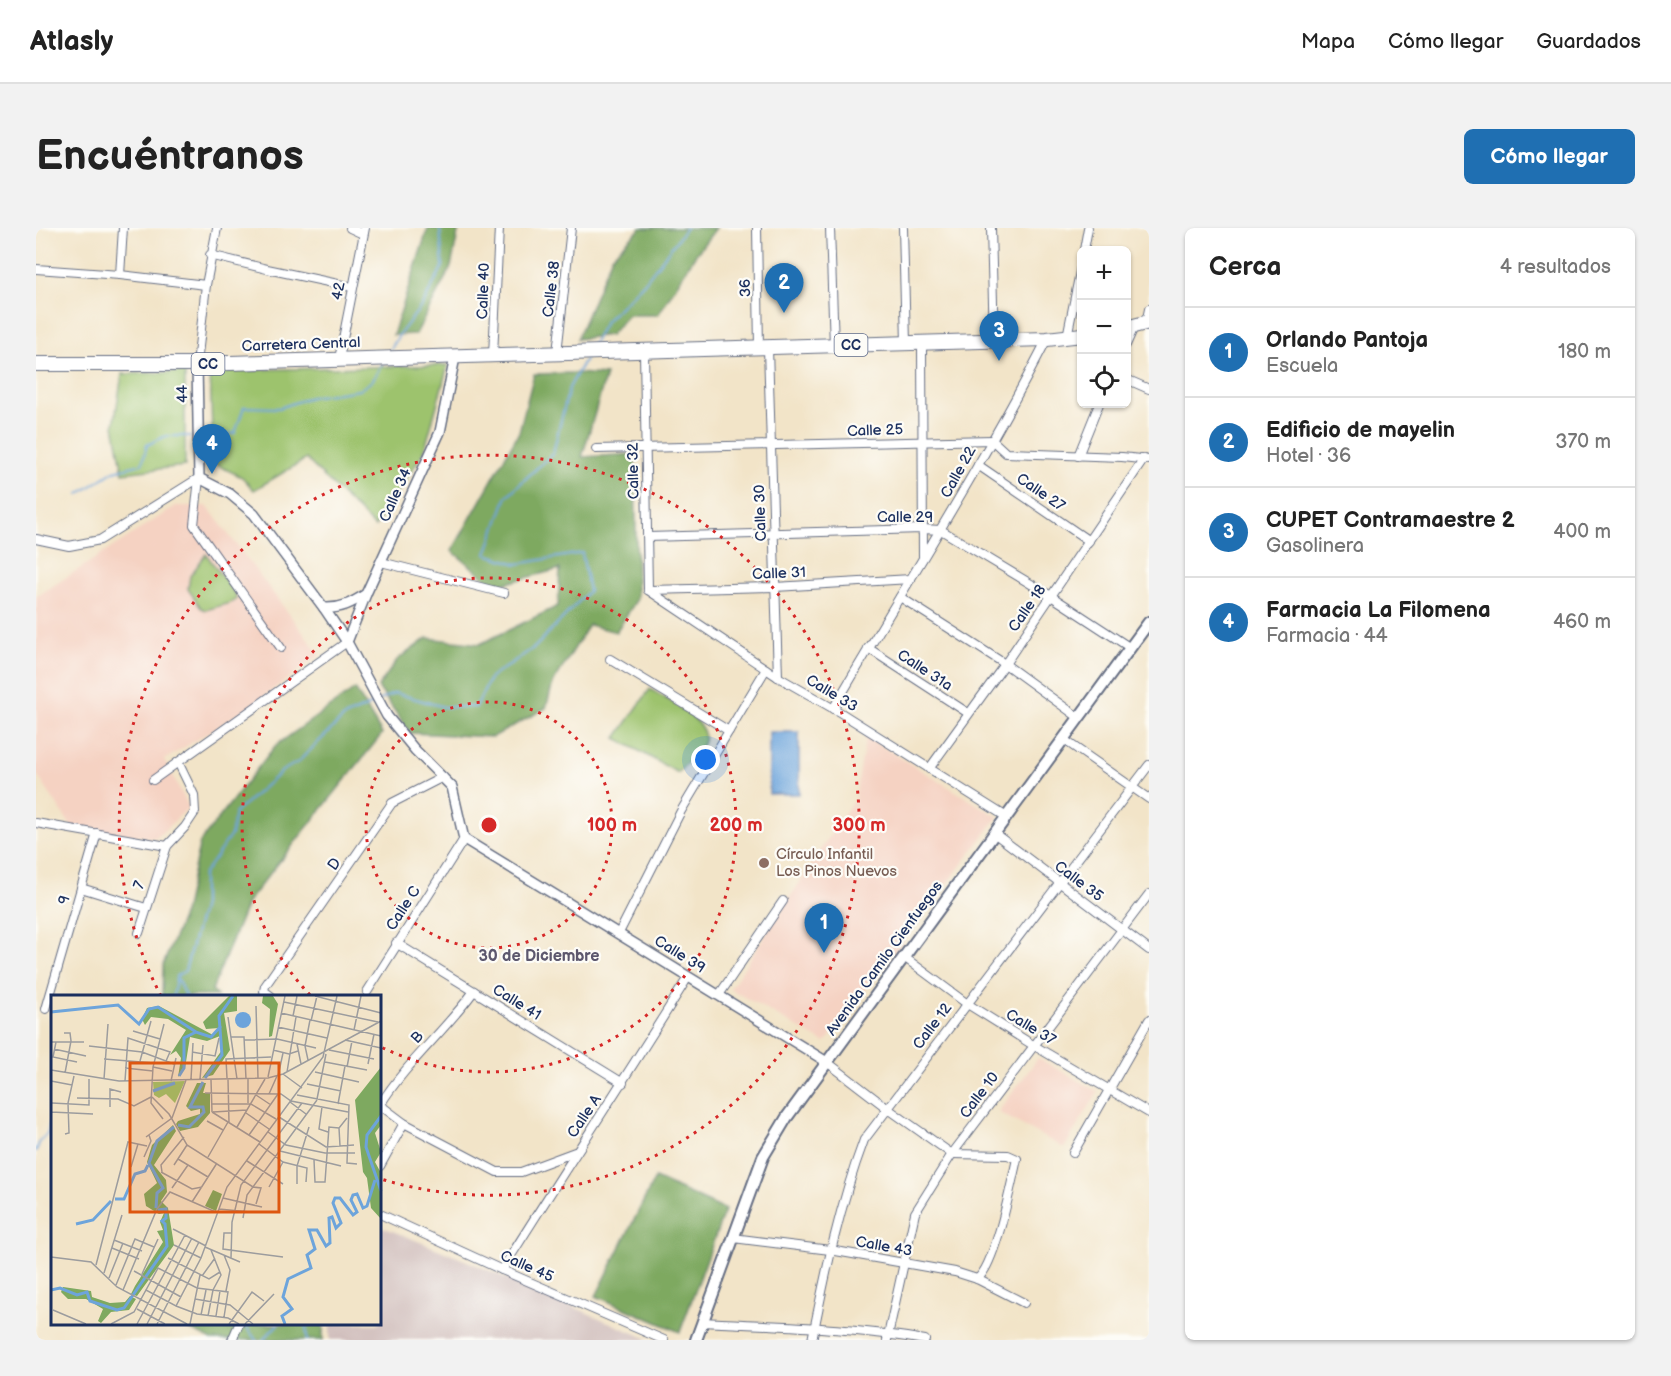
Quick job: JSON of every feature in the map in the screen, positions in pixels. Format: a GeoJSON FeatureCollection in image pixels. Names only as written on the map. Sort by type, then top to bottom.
{"type":"FeatureCollection","features":[{"type":"Feature","properties":{"kind":"highway","name":"CC"},"geometry":{"type":"LineString","coordinates":[[562,353],[1047,339],[1077,336]]}},
{"type":"Feature","properties":{"kind":"highway","name":"Carretera Central"},"geometry":{"type":"LineString","coordinates":[[36,364],[197,364],[562,353]]}},
{"type":"Feature","properties":{"kind":"main road","name":"Avenida Camilo Cienfuegos"},"geometry":{"type":"LineString","coordinates":[[696,1340],[763,1157],[787,1117],[1129,647],[1147,627]]}},
{"type":"Feature","properties":{"kind":"street"},"geometry":{"type":"LineString","coordinates":[[120,275],[123,228]]}},
{"type":"Feature","properties":{"kind":"street","name":"44"},"geometry":{"type":"LineString","coordinates":[[217,228],[210,255],[197,364],[199,478],[194,525],[281,648]]}},
{"type":"Feature","properties":{"kind":"street"},"geometry":{"type":"LineString","coordinates":[[350,228],[364,231]]}},
{"type":"Feature","properties":{"kind":"street","name":"Calle 40"},"geometry":{"type":"LineString","coordinates":[[493,356],[499,228]]}},
{"type":"Feature","properties":{"kind":"street","name":"Calle 38"},"geometry":{"type":"LineString","coordinates":[[562,353],[571,228]]}},
{"type":"Feature","properties":{"kind":"street","name":"36"},"geometry":{"type":"LineString","coordinates":[[757,228],[764,348]]}},
{"type":"Feature","properties":{"kind":"street"},"geometry":{"type":"LineString","coordinates":[[830,228],[834,346]]}},
{"type":"Feature","properties":{"kind":"street"},"geometry":{"type":"LineString","coordinates":[[903,228],[906,343]]}},
{"type":"Feature","properties":{"kind":"street"},"geometry":{"type":"LineString","coordinates":[[991,228],[994,340]]}},
{"type":"Feature","properties":{"kind":"street"},"geometry":{"type":"LineString","coordinates":[[1085,246],[1088,228]]}},
{"type":"Feature","properties":{"kind":"street","name":"42"},"geometry":{"type":"LineString","coordinates":[[339,359],[364,231]]}},
{"type":"Feature","properties":{"kind":"street"},"geometry":{"type":"LineString","coordinates":[[210,255],[352,286]]}},
{"type":"Feature","properties":{"kind":"street"},"geometry":{"type":"LineString","coordinates":[[36,269],[120,275],[206,285]]}},
{"type":"Feature","properties":{"kind":"street"},"geometry":{"type":"LineString","coordinates":[[1067,337],[1077,287]]}},
{"type":"Feature","properties":{"kind":"street"},"geometry":{"type":"LineString","coordinates":[[1131,337],[1141,322]]}},
{"type":"Feature","properties":{"kind":"street","name":"Calle 22"},"geometry":{"type":"LineString","coordinates":[[833,709],[941,530],[1013,405],[1047,339]]}},
{"type":"Feature","properties":{"kind":"street"},"geometry":{"type":"LineString","coordinates":[[922,343],[923,558]]}},
{"type":"Feature","properties":{"kind":"street","name":"Calle 30"},"geometry":{"type":"LineString","coordinates":[[764,348],[771,446],[778,677]]}},
{"type":"Feature","properties":{"kind":"street","name":"Calle 32"},"geometry":{"type":"LineString","coordinates":[[644,351],[648,590]]}},
{"type":"Feature","properties":{"kind":"street","name":"Calle 34"},"geometry":{"type":"LineString","coordinates":[[347,642],[366,594],[440,432],[455,357]]}},
{"type":"Feature","properties":{"kind":"street"},"geometry":{"type":"LineString","coordinates":[[1131,381],[1149,389]]}},
{"type":"Feature","properties":{"kind":"street"},"geometry":{"type":"LineString","coordinates":[[1077,456],[1097,408]]}},
{"type":"Feature","properties":{"kind":"street"},"geometry":{"type":"LineString","coordinates":[[992,440],[1006,453],[1146,459]]}},
{"type":"Feature","properties":{"kind":"street","name":"Calle 25"},"geometry":{"type":"LineString","coordinates":[[596,449],[992,440]]}},
{"type":"Feature","properties":{"kind":"street","name":"Calle 18"},"geometry":{"type":"LineString","coordinates":[[929,769],[1005,664],[1146,459]]}},
{"type":"Feature","properties":{"kind":"street","name":"Calle 27"},"geometry":{"type":"LineString","coordinates":[[978,465],[1089,541]]}},
{"type":"Feature","properties":{"kind":"street"},"geometry":{"type":"LineString","coordinates":[[36,539],[69,546],[100,540],[199,478],[230,494],[254,514],[324,608],[347,642],[387,717],[452,787],[464,839]]}},
{"type":"Feature","properties":{"kind":"street","name":"Calle 29"},"geometry":{"type":"LineString","coordinates":[[648,537],[774,532],[941,530],[1051,596],[1129,647]]}},
{"type":"Feature","properties":{"kind":"street"},"geometry":{"type":"LineString","coordinates":[[381,562],[504,592]]}},
{"type":"Feature","properties":{"kind":"street","name":"Calle 31"},"geometry":{"type":"LineString","coordinates":[[648,590],[775,587],[911,579]]}},
{"type":"Feature","properties":{"kind":"street","name":"Calle 33"},"geometry":{"type":"LineString","coordinates":[[648,590],[778,677],[1005,816]]}},
{"type":"Feature","properties":{"kind":"street"},"geometry":{"type":"LineString","coordinates":[[324,608],[337,608],[352,603],[366,594]]}},
{"type":"Feature","properties":{"kind":"street"},"geometry":{"type":"LineString","coordinates":[[900,597],[1005,664],[1078,717]]}},
{"type":"Feature","properties":{"kind":"street"},"geometry":{"type":"LineString","coordinates":[[153,780],[347,642]]}},
{"type":"Feature","properties":{"kind":"street","name":"Calle 31a"},"geometry":{"type":"LineString","coordinates":[[868,648],[968,713]]}},
{"type":"Feature","properties":{"kind":"street"},"geometry":{"type":"LineString","coordinates":[[610,659],[729,731]]}},
{"type":"Feature","properties":{"kind":"street"},"geometry":{"type":"LineString","coordinates":[[619,933],[681,811],[766,669]]}},
{"type":"Feature","properties":{"kind":"street"},"geometry":{"type":"LineString","coordinates":[[1063,739],[1149,799]]}},
{"type":"Feature","properties":{"kind":"street"},"geometry":{"type":"LineString","coordinates":[[36,823],[167,846],[185,827],[195,812],[194,795],[178,762]]}},
{"type":"Feature","properties":{"kind":"street","name":"Calle 12"},"geometry":{"type":"LineString","coordinates":[[812,1340],[830,1250],[851,1174],[864,1140],[1149,765]]}},
{"type":"Feature","properties":{"kind":"street","name":"D"},"geometry":{"type":"LineString","coordinates":[[270,995],[264,991],[265,987],[392,803],[443,777]]}},
{"type":"Feature","properties":{"kind":"street","name":"9"},"geometry":{"type":"LineString","coordinates":[[46,1009],[97,833]]}},
{"type":"Feature","properties":{"kind":"street","name":"Calle 35"},"geometry":{"type":"LineString","coordinates":[[994,833],[1149,950]]}},
{"type":"Feature","properties":{"kind":"street","name":"Calle 39"},"geometry":{"type":"LineString","coordinates":[[464,839],[827,1062],[952,1154]]}},
{"type":"Feature","properties":{"kind":"street","name":"Calle C"},"geometry":{"type":"LineString","coordinates":[[367,992],[464,839]]}},
{"type":"Feature","properties":{"kind":"street","name":"7"},"geometry":{"type":"LineString","coordinates":[[139,933],[167,846]]}},
{"type":"Feature","properties":{"kind":"street"},"geometry":{"type":"LineString","coordinates":[[81,888],[146,908]]}},
{"type":"Feature","properties":{"kind":"street","name":"Calle 10"},"geometry":{"type":"LineString","coordinates":[[888,1337],[915,1213],[952,1154],[1149,894]]}},
{"type":"Feature","properties":{"kind":"street"},"geometry":{"type":"LineString","coordinates":[[719,996],[783,901]]}},
{"type":"Feature","properties":{"kind":"street","name":"Calle 41"},"geometry":{"type":"LineString","coordinates":[[396,943],[623,1083]]}},
{"type":"Feature","properties":{"kind":"street","name":"Calle 37"},"geometry":{"type":"LineString","coordinates":[[904,957],[966,1003],[1149,1113]]}},
{"type":"Feature","properties":{"kind":"street","name":"Calle A"},"geometry":{"type":"LineString","coordinates":[[502,1270],[575,1152],[623,1083],[688,977]]}},
{"type":"Feature","properties":{"kind":"street","name":"B"},"geometry":{"type":"LineString","coordinates":[[381,1102],[474,991]]}},
{"type":"Feature","properties":{"kind":"street"},"geometry":{"type":"LineString","coordinates":[[1073,1153],[1149,1020]]}},
{"type":"Feature","properties":{"kind":"street"},"geometry":{"type":"LineString","coordinates":[[381,1104],[404,1123],[497,1172],[521,1172],[575,1152]]}},
{"type":"Feature","properties":{"kind":"street"},"geometry":{"type":"LineString","coordinates":[[381,1164],[404,1123]]}},
{"type":"Feature","properties":{"kind":"street"},"geometry":{"type":"LineString","coordinates":[[952,1154],[1008,1155],[1017,1160],[993,1251],[982,1275],[977,1279]]}},
{"type":"Feature","properties":{"kind":"street","name":"Calle 45"},"geometry":{"type":"LineString","coordinates":[[381,1214],[664,1340]]}},
{"type":"Feature","properties":{"kind":"street","name":"Calle 43"},"geometry":{"type":"LineString","coordinates":[[733,1238],[830,1250],[955,1272],[977,1279],[1023,1303]]}},
{"type":"Feature","properties":{"kind":"street"},"geometry":{"type":"LineString","coordinates":[[703,1322],[815,1327],[925,1340]]}},
{"type":"Feature","properties":{"kind":"street"},"geometry":{"type":"LineString","coordinates":[[232,1340],[238,1325]]}},
{"type":"Feature","properties":{"kind":"shaded area"},"geometry":{"type":"Polygon","coordinates":[[[176,506],[207,506],[320,655],[252,705],[164,760],[189,807],[156,838],[73,829],[36,773],[36,597],[176,506]]]}},
{"type":"Feature","properties":{"kind":"shaded area"},"geometry":{"type":"Polygon","coordinates":[[[866,737],[998,817],[825,1043],[730,989],[855,798],[866,737]]]}},
{"type":"Feature","properties":{"kind":"shaded area"},"geometry":{"type":"Polygon","coordinates":[[[1038,1058],[1098,1092],[1064,1148],[998,1112],[1038,1058]]]}},
{"type":"Feature","properties":{"kind":"shaded area"},"geometry":{"type":"Polygon","coordinates":[[[381,1226],[650,1340],[330,1340],[330,1325],[381,1325],[381,1226]]]}},
{"type":"Feature","properties":{"kind":"green space"},"geometry":{"type":"Polygon","coordinates":[[[428,228],[459,228],[451,267],[416,334],[393,335],[428,228]]]}},
{"type":"Feature","properties":{"kind":"green space"},"geometry":{"type":"Polygon","coordinates":[[[641,228],[716,228],[694,257],[658,315],[628,315],[610,335],[577,339],[612,256],[641,228]]]}},
{"type":"Feature","properties":{"kind":"green space"},"geometry":{"type":"Polygon","coordinates":[[[448,365],[424,452],[375,527],[306,459],[254,490],[242,477],[213,463],[210,371],[448,365]]]}},
{"type":"Feature","properties":{"kind":"green space"},"geometry":{"type":"Polygon","coordinates":[[[185,372],[185,466],[123,473],[114,425],[122,374],[185,372]]]}},
{"type":"Feature","properties":{"kind":"green space"},"geometry":{"type":"Polygon","coordinates":[[[534,374],[606,375],[582,457],[635,454],[637,599],[616,632],[589,625],[553,683],[546,708],[493,737],[410,733],[378,687],[397,660],[427,638],[480,644],[558,606],[560,569],[495,586],[452,551],[519,432],[534,374]]]}},
{"type":"Feature","properties":{"kind":"green space"},"geometry":{"type":"Polygon","coordinates":[[[206,554],[236,595],[236,600],[206,610],[201,608],[188,589],[190,576],[206,554]]]}},
{"type":"Feature","properties":{"kind":"green space"},"geometry":{"type":"Polygon","coordinates":[[[355,689],[382,734],[248,901],[212,990],[216,995],[162,995],[163,965],[184,913],[200,842],[275,746],[355,689]]]}},
{"type":"Feature","properties":{"kind":"green space"},"geometry":{"type":"Polygon","coordinates":[[[650,689],[686,712],[701,728],[704,736],[703,744],[678,773],[616,738],[650,689]]]}},
{"type":"Feature","properties":{"kind":"green space"},"geometry":{"type":"Polygon","coordinates":[[[655,1178],[725,1210],[680,1332],[596,1296],[655,1178]]]}},
{"type":"Feature","properties":{"kind":"green space"},"geometry":{"type":"Polygon","coordinates":[[[181,1325],[323,1325],[323,1340],[212,1340],[181,1325]]]}},
{"type":"Feature","properties":{"kind":"water"},"geometry":{"type":"Polygon","coordinates":[[[769,732],[799,732],[799,794],[769,794],[769,732]]]}},
{"type":"Feature","properties":{"kind":"waterway"},"geometry":{"type":"LineString","coordinates":[[388,354],[399,335],[423,304],[443,266],[440,228]]}},
{"type":"Feature","properties":{"kind":"waterway"},"geometry":{"type":"LineString","coordinates":[[591,348],[605,322],[644,283],[686,228]]}},
{"type":"Feature","properties":{"kind":"waterway"},"geometry":{"type":"LineString","coordinates":[[380,700],[395,693],[444,707],[476,707],[490,678],[535,647],[589,591],[582,553],[517,564],[486,554],[507,496],[553,453],[569,388],[585,359]]}},
{"type":"Feature","properties":{"kind":"waterway"},"geometry":{"type":"LineString","coordinates":[[205,437],[235,433],[244,407],[279,408],[311,397],[359,390],[372,381],[382,364]]}},
{"type":"Feature","properties":{"kind":"waterway"},"geometry":{"type":"LineString","coordinates":[[79,494],[114,471],[142,464],[147,445],[166,436],[190,436]]}},
{"type":"Feature","properties":{"kind":"waterway"},"geometry":{"type":"LineString","coordinates":[[185,995],[176,976],[185,971],[203,905],[203,875],[231,835],[235,813],[282,771],[298,762],[344,717],[375,703]]}},
{"type":"Feature","properties":{"kind":"waterway"},"geometry":{"type":"LineString","coordinates":[[173,995],[176,979]]}},
{"type":"Feature","properties":{"kind":"waterway"},"geometry":{"type":"LineString","coordinates":[[36,1151],[40,1141],[48,1133],[51,1116]]}},
{"type":"Feature","properties":{"kind":"waterway"},"geometry":{"type":"LineString","coordinates":[[245,1325],[256,1340]]}},
{"type":"Feature","properties":{"kind":"waterway"},"geometry":{"type":"LineString","coordinates":[[263,1340],[277,1325]]}},
{"type":"Feature","properties":{"kind":"waterway"},"geometry":{"type":"LineString","coordinates":[[306,1325],[307,1340]]}},
{"type":"Feature","properties":{"kind":"place","name":"Edificio de mayelin"},"geometry":{"type":"Point","coordinates":[784,313]}},
{"type":"Feature","properties":{"kind":"place","name":"CUPET Contramaestre 2"},"geometry":{"type":"Point","coordinates":[999,361]}},
{"type":"Feature","properties":{"kind":"place","name":"Farmacia La Filomena"},"geometry":{"type":"Point","coordinates":[212,474]}},
{"type":"Feature","properties":{"kind":"place","name":"Círculo Infantil Los Pinos Nuevos"},"geometry":{"type":"Point","coordinates":[764,863]}},
{"type":"Feature","properties":{"kind":"place","name":"Orlando Pantoja"},"geometry":{"type":"Point","coordinates":[824,953]}},
{"type":"Feature","properties":{"kind":"district","name":"30 de Diciembre"},"geometry":{"type":"Point","coordinates":[539,955]}}]}
